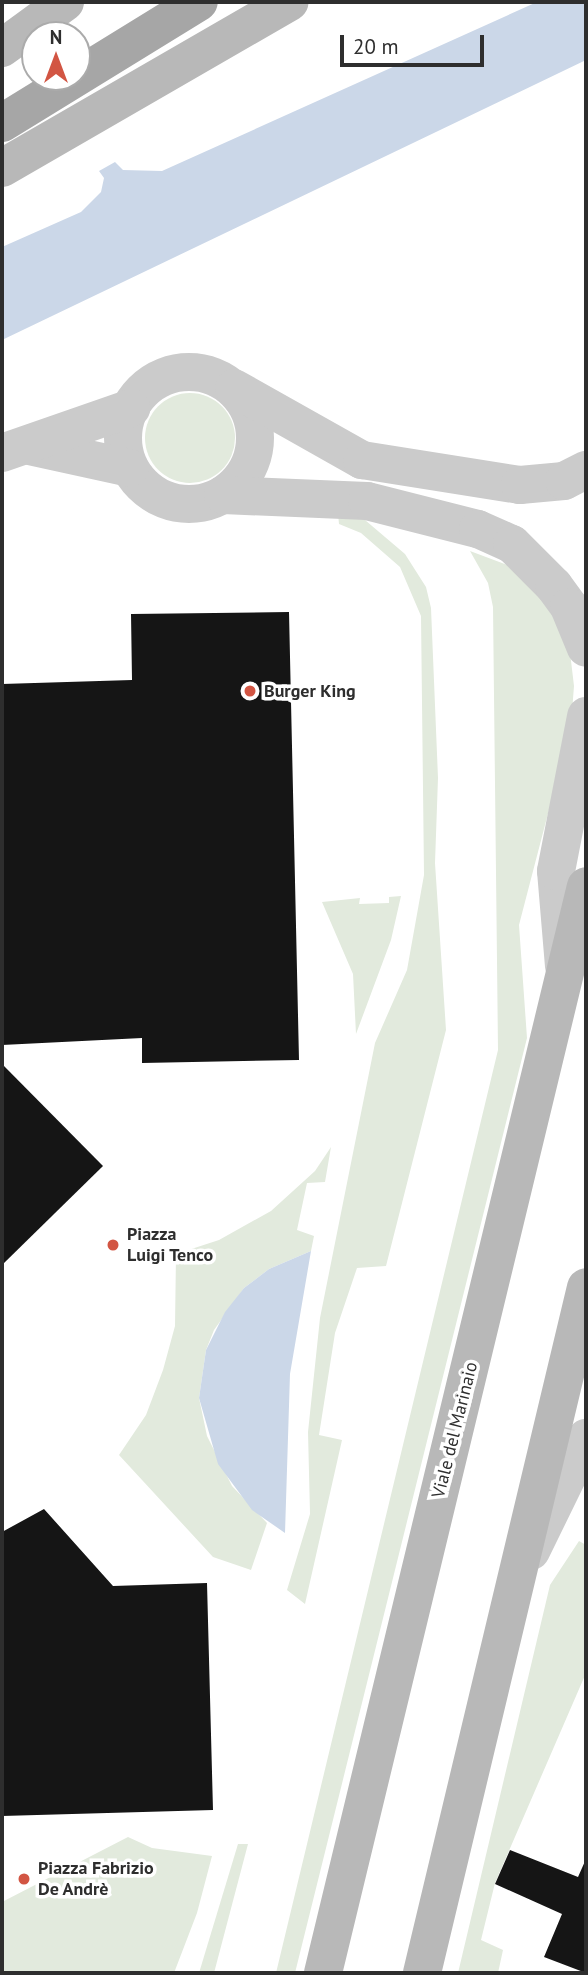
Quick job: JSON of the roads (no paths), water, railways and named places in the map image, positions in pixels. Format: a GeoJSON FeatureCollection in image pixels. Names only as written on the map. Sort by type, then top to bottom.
{"type":"FeatureCollection","features":[{"type":"Feature","properties":{"kind":"main road"},"geometry":{"type":"LineString","coordinates":[[2,123],[199,2]]}},
{"type":"Feature","properties":{"kind":"street"},"geometry":{"type":"LineString","coordinates":[[2,48],[65,2]]}},
{"type":"Feature","properties":{"kind":"street"},"geometry":{"type":"LineString","coordinates":[[2,168],[290,2]]}},
{"type":"Feature","properties":{"kind":"street"},"geometry":{"type":"LineString","coordinates":[[229,386],[249,411],[256,442],[240,481],[223,495],[197,505],[161,498],[143,485],[130,468],[124,427],[131,408],[142,392],[175,374],[194,372],[229,386],[362,460],[520,485],[564,481],[586,470]]}},
{"type":"Feature","properties":{"kind":"street"},"geometry":{"type":"LineString","coordinates":[[16,449],[131,408]]}},
{"type":"Feature","properties":{"kind":"street"},"geometry":{"type":"LineString","coordinates":[[16,449],[130,468]]}},
{"type":"Feature","properties":{"kind":"street"},"geometry":{"type":"LineString","coordinates":[[223,495],[368,501],[478,529],[512,544],[554,586],[569,607],[586,648]]}},
{"type":"Feature","properties":{"kind":"street"},"geometry":{"type":"LineString","coordinates":[[565,974],[556,871],[586,716]]}},
{"type":"Feature","properties":{"kind":"street","name":"Viale del Marinaio"},"geometry":{"type":"LineString","coordinates":[[323,1973],[586,886]]}},
{"type":"Feature","properties":{"kind":"street"},"geometry":{"type":"LineString","coordinates":[[422,1973],[586,1287]]}},
{"type":"Feature","properties":{"kind":"street"},"geometry":{"type":"LineString","coordinates":[[512,1591],[586,1438]]}},
{"type":"Feature","properties":{"kind":"water"},"geometry":{"type":"Polygon","coordinates":[[[537,2],[586,2],[586,60],[2,340],[2,247],[81,212],[101,192],[104,178],[99,171],[115,162],[123,170],[162,171],[537,2]]]}},
{"type":"Feature","properties":{"kind":"water"},"geometry":{"type":"Polygon","coordinates":[[[311,1251],[290,1374],[285,1533],[252,1510],[218,1464],[199,1398],[206,1350],[225,1312],[244,1288],[269,1269],[311,1251]]]}},
{"type":"Feature","properties":{"kind":"place","name":"Burger King"},"geometry":{"type":"Point","coordinates":[250,691]}},
{"type":"Feature","properties":{"kind":"place","name":"Piazza Luigi Tenco"},"geometry":{"type":"Point","coordinates":[113,1245]}},
{"type":"Feature","properties":{"kind":"place","name":"Piazza Fabrizio De Andrè"},"geometry":{"type":"Point","coordinates":[24,1879]}}]}
